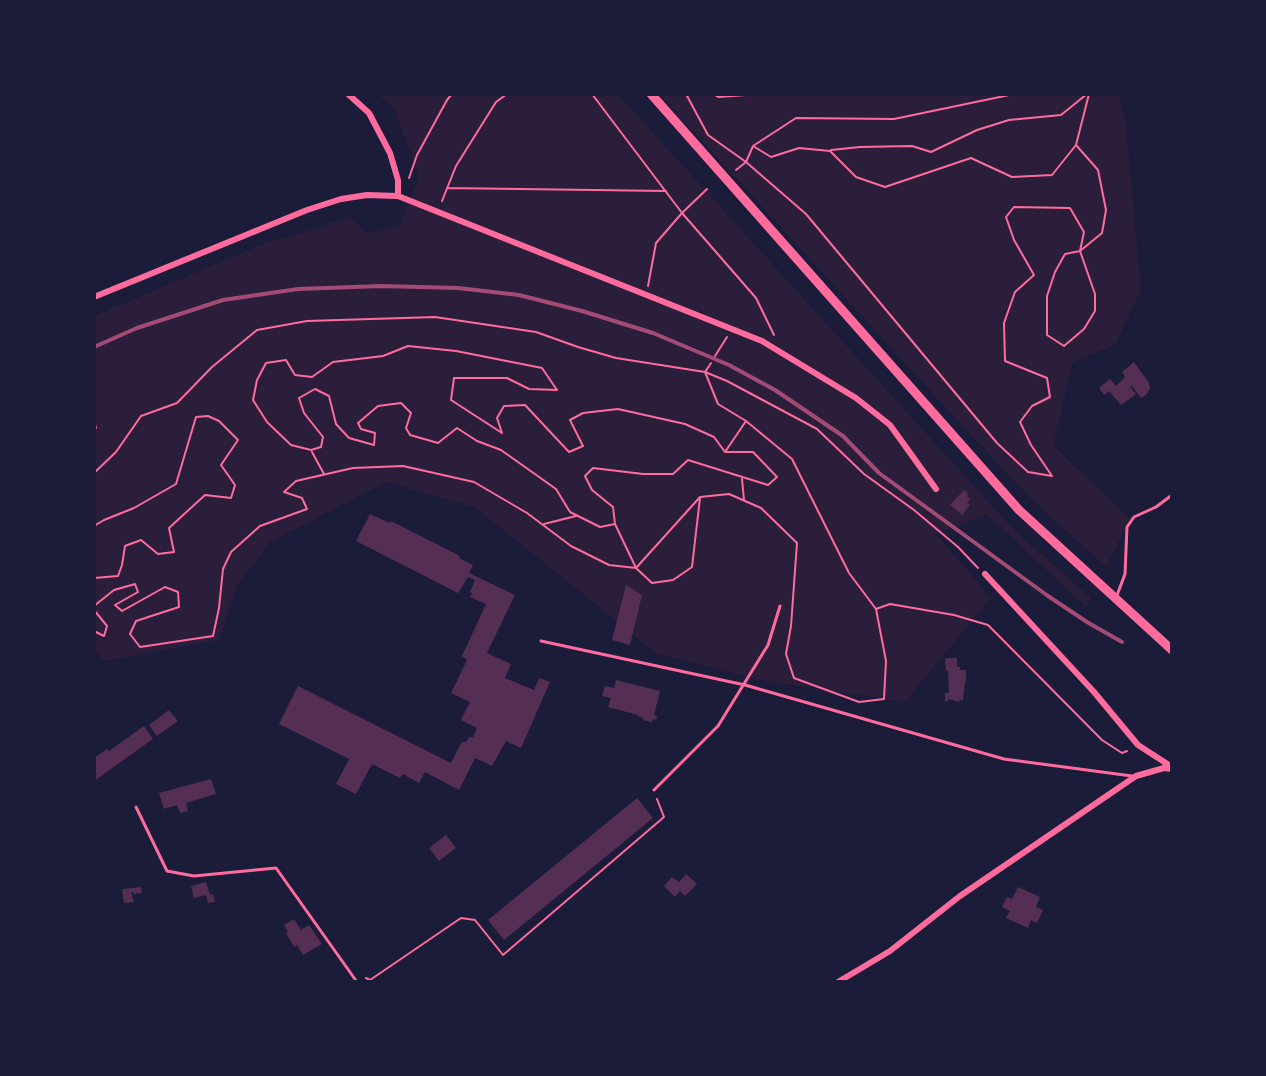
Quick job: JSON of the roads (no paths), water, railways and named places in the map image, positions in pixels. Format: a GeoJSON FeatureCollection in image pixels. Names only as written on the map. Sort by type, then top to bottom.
{"type":"FeatureCollection","features":[{"type":"Feature","properties":{"kind":"main road"},"geometry":{"type":"LineString","coordinates":[[651,94],[1019,510],[1172,650]]}},
{"type":"Feature","properties":{"kind":"street"},"geometry":{"type":"LineString","coordinates":[[348,94],[369,113],[390,153],[401,196]]}},
{"type":"Feature","properties":{"kind":"street"},"geometry":{"type":"LineString","coordinates":[[94,297],[307,210],[341,199],[367,195],[401,196],[762,341],[856,398],[890,425],[936,489]]}},
{"type":"Feature","properties":{"kind":"street"},"geometry":{"type":"LineString","coordinates":[[985,574],[1094,692],[1138,745],[1172,768]]}},
{"type":"Feature","properties":{"kind":"street"},"geometry":{"type":"LineString","coordinates":[[838,982],[890,951],[960,896],[1136,776],[1172,768]]}},
{"type":"Feature","properties":{"kind":"lane"},"geometry":{"type":"LineString","coordinates":[[1116,598],[1125,574],[1127,527],[1134,517],[1172,495]]}},
{"type":"Feature","properties":{"kind":"lane"},"geometry":{"type":"LineString","coordinates":[[654,790],[718,726],[768,645],[780,606]]}},
{"type":"Feature","properties":{"kind":"lane"},"geometry":{"type":"LineString","coordinates":[[541,641],[745,685],[1004,759],[1136,776]]}},
{"type":"Feature","properties":{"kind":"lane"},"geometry":{"type":"LineString","coordinates":[[136,807],[167,871],[194,876],[276,868],[356,981]]}},
{"type":"Feature","properties":{"kind":"railway"},"geometry":{"type":"LineString","coordinates":[[94,347],[137,328],[223,300],[298,289],[381,286],[458,288],[519,295],[582,311],[653,333],[729,365],[775,390],[843,436],[879,473],[1048,596],[1122,642]]}}]}
